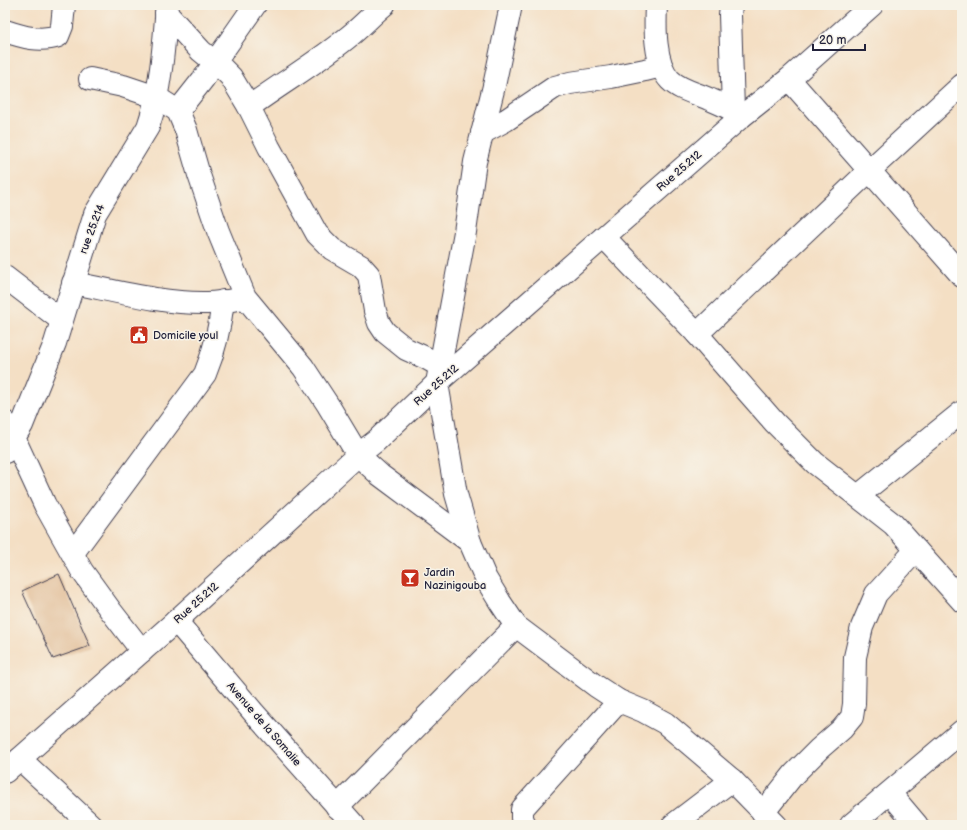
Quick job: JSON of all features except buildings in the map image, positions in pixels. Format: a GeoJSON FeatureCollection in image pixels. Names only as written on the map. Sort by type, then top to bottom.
{"type":"FeatureCollection","features":[{"type":"Feature","properties":{"kind":"street"},"geometry":{"type":"LineString","coordinates":[[5,31],[23,38],[46,39],[58,36],[62,26],[64,5]]}},
{"type":"Feature","properties":{"kind":"street"},"geometry":{"type":"LineString","coordinates":[[178,111],[216,63],[255,5]]}},
{"type":"Feature","properties":{"kind":"street"},"geometry":{"type":"LineString","coordinates":[[249,107],[281,84],[310,66],[353,34],[384,5]]}},
{"type":"Feature","properties":{"kind":"street"},"geometry":{"type":"LineString","coordinates":[[511,5],[494,86],[475,162],[465,232],[438,375],[456,494],[470,542],[486,579],[516,626],[596,686],[619,701],[643,711],[665,723],[732,780],[770,819],[794,774],[842,729],[852,717],[854,704],[855,657],[862,627],[876,594],[916,550]]}},
{"type":"Feature","properties":{"kind":"street"},"geometry":{"type":"LineString","coordinates":[[656,5],[656,39],[661,66],[670,80],[682,88],[737,114],[730,14],[731,5]]}},
{"type":"Feature","properties":{"kind":"street","name":"Rue 25.212"},"geometry":{"type":"LineString","coordinates":[[12,765],[176,621],[358,455],[376,441],[438,375],[604,237],[737,114],[789,79],[872,5]]}},
{"type":"Feature","properties":{"kind":"street"},"geometry":{"type":"LineString","coordinates":[[166,9],[201,51],[231,77],[249,107],[269,147],[318,234],[332,248],[361,266],[369,276],[375,311],[379,323],[385,332],[406,349],[426,358],[438,375]]}},
{"type":"Feature","properties":{"kind":"street","name":"rue 25.214"},"geometry":{"type":"LineString","coordinates":[[8,437],[28,411],[47,364],[55,343],[95,214],[148,127],[156,97],[166,9]]}},
{"type":"Feature","properties":{"kind":"street"},"geometry":{"type":"LineString","coordinates":[[482,132],[506,120],[555,87],[661,66]]}},
{"type":"Feature","properties":{"kind":"street"},"geometry":{"type":"LineString","coordinates":[[90,79],[123,86],[156,97],[178,111],[186,130],[218,231],[245,297],[303,367],[358,455],[380,475],[470,542]]}},
{"type":"Feature","properties":{"kind":"street"},"geometry":{"type":"LineString","coordinates":[[789,79],[962,276]]}},
{"type":"Feature","properties":{"kind":"street"},"geometry":{"type":"LineString","coordinates":[[697,334],[962,85]]}},
{"type":"Feature","properties":{"kind":"street"},"geometry":{"type":"LineString","coordinates":[[604,237],[697,334],[775,423],[815,463],[893,524],[962,601]]}},
{"type":"Feature","properties":{"kind":"street"},"geometry":{"type":"LineString","coordinates":[[5,277],[61,320]]}},
{"type":"Feature","properties":{"kind":"street"},"geometry":{"type":"LineString","coordinates":[[73,283],[151,298],[207,303],[245,297]]}},
{"type":"Feature","properties":{"kind":"street"},"geometry":{"type":"LineString","coordinates":[[73,553],[204,374],[212,357],[218,336],[223,301]]}},
{"type":"Feature","properties":{"kind":"street"},"geometry":{"type":"LineString","coordinates":[[858,496],[962,412]]}},
{"type":"Feature","properties":{"kind":"street"},"geometry":{"type":"LineString","coordinates":[[8,437],[82,571],[110,612],[142,651]]}},
{"type":"Feature","properties":{"kind":"street","name":"Avenue de la Somalie"},"geometry":{"type":"LineString","coordinates":[[176,621],[254,713],[354,825]]}},
{"type":"Feature","properties":{"kind":"street"},"geometry":{"type":"LineString","coordinates":[[337,807],[516,626]]}},
{"type":"Feature","properties":{"kind":"street"},"geometry":{"type":"LineString","coordinates":[[525,825],[522,818],[522,809],[619,701]]}},
{"type":"Feature","properties":{"kind":"street"},"geometry":{"type":"LineString","coordinates":[[851,825],[962,731]]}},
{"type":"Feature","properties":{"kind":"street"},"geometry":{"type":"LineString","coordinates":[[12,765],[91,825]]}},
{"type":"Feature","properties":{"kind":"street"},"geometry":{"type":"LineString","coordinates":[[673,825],[732,780]]}},
{"type":"Feature","properties":{"kind":"street"},"geometry":{"type":"LineString","coordinates":[[890,793],[917,825]]}},
{"type":"Feature","properties":{"kind":"place","name":"Domicile youl"},"geometry":{"type":"Point","coordinates":[139,335]}},
{"type":"Feature","properties":{"kind":"place","name":"Jardin Nazinigouba"},"geometry":{"type":"Point","coordinates":[410,578]}}]}
